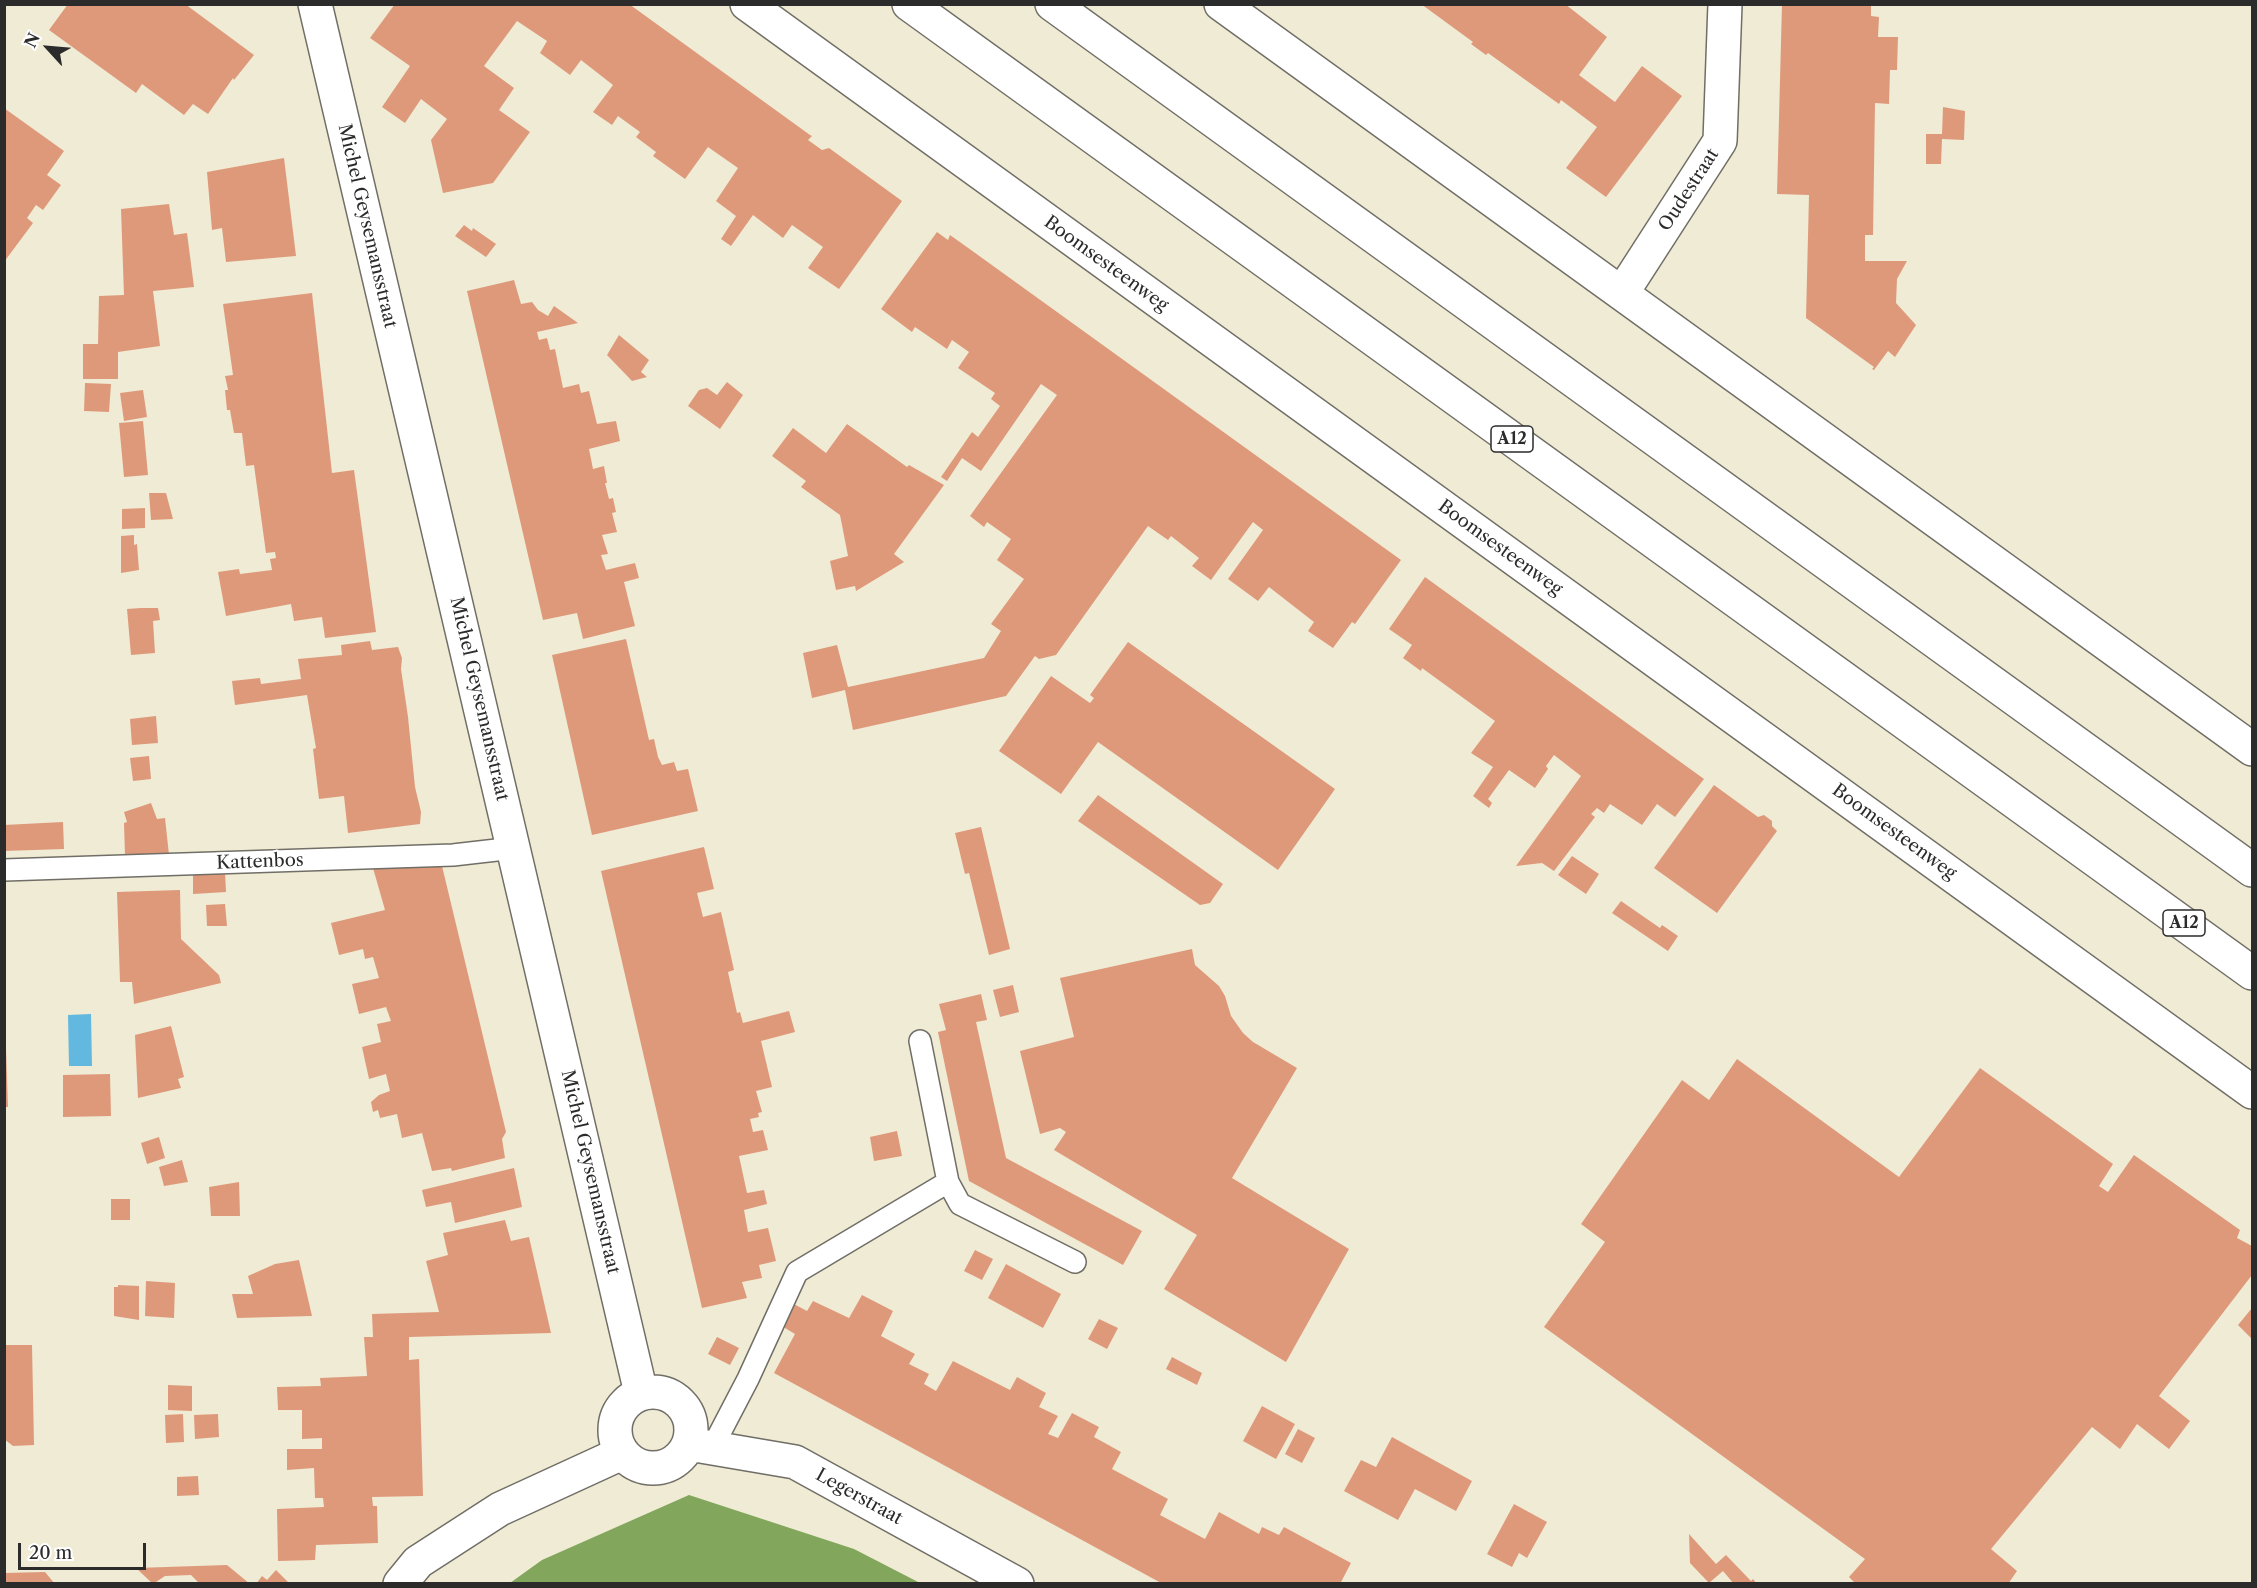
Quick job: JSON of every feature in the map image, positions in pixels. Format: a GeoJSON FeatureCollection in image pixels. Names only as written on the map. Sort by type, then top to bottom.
{"type":"FeatureCollection","features":[{"type":"Feature","properties":{"kind":"main road","name":"Michel Geysemansstraat"},"geometry":{"type":"LineString","coordinates":[[315,4],[641,1394]]}},
{"type":"Feature","properties":{"kind":"main road","name":"Boomsesteenweg"},"geometry":{"type":"LineString","coordinates":[[747,4],[2253,1092]]}},
{"type":"Feature","properties":{"kind":"main road","name":"A12"},"geometry":{"type":"LineString","coordinates":[[909,4],[2253,973]]}},
{"type":"Feature","properties":{"kind":"main road"},"geometry":{"type":"LineString","coordinates":[[1052,4],[2253,870]]}},
{"type":"Feature","properties":{"kind":"main road"},"geometry":{"type":"LineString","coordinates":[[1221,4],[2253,749]]}},
{"type":"Feature","properties":{"kind":"main road","name":"Oudestraat"},"geometry":{"type":"LineString","coordinates":[[1622,293],[1720,141],[1725,4]]}},
{"type":"Feature","properties":{"kind":"main road"},"geometry":{"type":"LineString","coordinates":[[654,1391],[665,1393],[677,1399],[686,1408],[692,1431],[701,1446],[666,1467],[650,1468],[634,1463],[622,1453],[616,1442],[617,1418],[630,1399],[654,1391]]}},
{"type":"Feature","properties":{"kind":"main road","name":"Legerstraat"},"geometry":{"type":"LineString","coordinates":[[701,1446],[795,1462],[1017,1584]]}},
{"type":"Feature","properties":{"kind":"main road"},"geometry":{"type":"LineString","coordinates":[[400,1584],[418,1562],[500,1509],[622,1453]]}},
{"type":"Feature","properties":{"kind":"lane","name":"Kattenbos"},"geometry":{"type":"LineString","coordinates":[[4,870],[453,855],[514,848]]}},
{"type":"Feature","properties":{"kind":"lane"},"geometry":{"type":"LineString","coordinates":[[920,1041],[948,1182],[960,1204],[1075,1262]]}},
{"type":"Feature","properties":{"kind":"lane"},"geometry":{"type":"LineString","coordinates":[[701,1446],[738,1400],[797,1272],[948,1182]]}},
{"type":"Feature","properties":{"kind":"green space"},"geometry":{"type":"Polygon","coordinates":[[[689,1495],[854,1549],[920,1583],[510,1583],[542,1560],[689,1495]]]}},
{"type":"Feature","properties":{"kind":"water"},"geometry":{"type":"Polygon","coordinates":[[[91,1014],[92,1066],[69,1066],[68,1015],[91,1014]]]}},
{"type":"Feature","properties":{"kind":"building"},"geometry":{"type":"Polygon","coordinates":[[[68,4],[185,4],[254,55],[234,80],[233,78],[208,114],[193,104],[184,115],[142,84],[136,93],[49,30],[68,4]]]}},
{"type":"Feature","properties":{"kind":"building"},"geometry":{"type":"Polygon","coordinates":[[[395,4],[629,4],[812,136],[808,140],[822,150],[829,148],[902,201],[839,289],[808,268],[823,247],[792,225],[783,238],[753,215],[731,246],[721,239],[736,216],[716,201],[738,168],[708,147],[685,179],[653,156],[656,152],[636,137],[640,132],[618,116],[612,125],[593,112],[613,85],[581,60],[570,75],[540,53],[547,41],[517,21],[484,66],[514,88],[499,110],[530,132],[493,183],[443,193],[431,140],[447,119],[421,99],[405,123],[382,107],[410,66],[370,38],[395,4]]]}},
{"type":"Feature","properties":{"kind":"building"},"geometry":{"type":"Polygon","coordinates":[[[1421,4],[1565,4],[1607,37],[1579,75],[1615,102],[1642,66],[1682,96],[1606,197],[1566,168],[1597,127],[1561,100],[1559,104],[1488,53],[1486,55],[1471,44],[1473,42],[1421,4]]]}},
{"type":"Feature","properties":{"kind":"building"},"geometry":{"type":"Polygon","coordinates":[[[1782,4],[1871,4],[1871,16],[1879,17],[1878,37],[1898,37],[1897,70],[1890,70],[1889,104],[1875,103],[1873,235],[1865,235],[1865,261],[1907,261],[1897,279],[1896,303],[1916,325],[1895,357],[1888,351],[1874,370],[1872,369],[1874,367],[1806,318],[1809,195],[1777,194],[1782,4]]]}},
{"type":"Feature","properties":{"kind":"building"},"geometry":{"type":"Polygon","coordinates":[[[1943,107],[1965,111],[1964,140],[1942,139],[1941,164],[1926,164],[1926,134],[1942,134],[1943,107]]]}},
{"type":"Feature","properties":{"kind":"building"},"geometry":{"type":"Polygon","coordinates":[[[4,108],[64,151],[47,175],[61,185],[43,210],[36,205],[27,218],[33,223],[4,262],[4,108]]]}},
{"type":"Feature","properties":{"kind":"building"},"geometry":{"type":"Polygon","coordinates":[[[284,158],[296,256],[226,262],[222,228],[212,230],[207,172],[284,158]]]}},
{"type":"Feature","properties":{"kind":"building"},"geometry":{"type":"Polygon","coordinates":[[[169,204],[174,235],[187,233],[194,287],[153,291],[160,346],[118,352],[118,379],[83,379],[83,344],[98,344],[99,296],[124,295],[121,209],[169,204]]]}},
{"type":"Feature","properties":{"kind":"building"},"geometry":{"type":"Polygon","coordinates":[[[464,225],[472,231],[473,228],[496,244],[486,257],[455,236],[464,225]]]}},
{"type":"Feature","properties":{"kind":"building"},"geometry":{"type":"Polygon","coordinates":[[[937,232],[948,240],[950,235],[1401,560],[1355,624],[1352,622],[1333,648],[1308,631],[1314,622],[1269,587],[1258,601],[1228,579],[1263,530],[1253,522],[1211,580],[1192,566],[1199,558],[1171,536],[1168,540],[1148,526],[1056,655],[1039,659],[1035,656],[1006,696],[853,730],[845,690],[812,698],[803,653],[837,645],[848,687],[984,658],[1001,631],[991,624],[1024,579],[997,560],[1011,539],[987,522],[984,527],[970,516],[1057,395],[1041,384],[981,471],[962,458],[947,481],[941,477],[972,432],[978,437],[1000,406],[991,399],[995,393],[958,368],[969,352],[952,340],[947,349],[915,327],[912,332],[881,309],[937,232]]]}},
{"type":"Feature","properties":{"kind":"building"},"geometry":{"type":"Polygon","coordinates":[[[514,280],[521,304],[532,302],[538,310],[548,316],[554,306],[578,323],[537,332],[539,340],[547,338],[550,350],[555,349],[563,388],[579,384],[581,393],[589,391],[597,424],[616,421],[620,441],[589,449],[593,469],[604,466],[609,499],[613,498],[616,512],[612,513],[617,532],[602,535],[608,554],[601,555],[606,570],[635,563],[639,578],[624,582],[635,626],[583,639],[577,613],[543,620],[467,291],[514,280]]]}},
{"type":"Feature","properties":{"kind":"building"},"geometry":{"type":"Polygon","coordinates":[[[312,293],[332,473],[354,470],[376,632],[325,638],[322,617],[294,621],[291,604],[226,616],[218,572],[239,569],[240,574],[272,570],[270,559],[276,558],[275,552],[266,553],[254,465],[246,466],[242,433],[234,433],[230,410],[227,410],[225,390],[228,390],[225,376],[233,375],[223,304],[312,293]]]}},
{"type":"Feature","properties":{"kind":"building"},"geometry":{"type":"Polygon","coordinates":[[[619,335],[649,360],[641,372],[647,377],[632,381],[607,355],[619,335]]]}},
{"type":"Feature","properties":{"kind":"building"},"geometry":{"type":"Polygon","coordinates":[[[727,382],[743,395],[720,429],[688,406],[699,390],[707,388],[717,395],[727,382]]]}},
{"type":"Feature","properties":{"kind":"building"},"geometry":{"type":"Polygon","coordinates":[[[85,383],[111,384],[109,412],[84,411],[85,383]]]}},
{"type":"Feature","properties":{"kind":"building"},"geometry":{"type":"Polygon","coordinates":[[[143,390],[147,417],[124,421],[120,393],[143,390]]]}},
{"type":"Feature","properties":{"kind":"building"},"geometry":{"type":"Polygon","coordinates":[[[143,421],[148,475],[124,477],[119,423],[143,421]]]}},
{"type":"Feature","properties":{"kind":"building"},"geometry":{"type":"Polygon","coordinates":[[[847,424],[907,467],[909,465],[944,485],[894,554],[904,562],[856,591],[855,586],[836,590],[830,561],[848,556],[840,515],[801,487],[806,481],[772,456],[793,428],[826,453],[847,424]]]}},
{"type":"Feature","properties":{"kind":"building"},"geometry":{"type":"Polygon","coordinates":[[[149,493],[166,493],[173,519],[151,520],[149,493]]]}},
{"type":"Feature","properties":{"kind":"building"},"geometry":{"type":"Polygon","coordinates":[[[145,508],[145,528],[122,529],[122,509],[145,508]]]}},
{"type":"Feature","properties":{"kind":"building"},"geometry":{"type":"Polygon","coordinates":[[[134,535],[139,570],[121,573],[121,536],[134,535]]]}},
{"type":"Feature","properties":{"kind":"building"},"geometry":{"type":"Polygon","coordinates":[[[1425,577],[1704,779],[1675,817],[1657,804],[1642,825],[1610,804],[1604,813],[1597,808],[1591,814],[1595,817],[1554,871],[1542,863],[1516,866],[1581,776],[1554,755],[1535,788],[1509,770],[1488,799],[1492,803],[1489,808],[1473,796],[1493,767],[1471,753],[1495,721],[1422,668],[1421,671],[1403,658],[1412,645],[1389,629],[1425,577]]]}},
{"type":"Feature","properties":{"kind":"building"},"geometry":{"type":"Polygon","coordinates":[[[158,608],[160,620],[153,621],[155,653],[131,655],[127,609],[158,608]]]}},
{"type":"Feature","properties":{"kind":"building"},"geometry":{"type":"Polygon","coordinates":[[[626,639],[649,740],[654,739],[662,765],[674,762],[677,771],[688,769],[698,811],[592,835],[552,655],[626,639]]]}},
{"type":"Feature","properties":{"kind":"building"},"geometry":{"type":"Polygon","coordinates":[[[370,641],[372,650],[398,647],[402,658],[401,669],[415,787],[421,812],[420,824],[348,833],[344,796],[319,799],[313,749],[316,748],[307,695],[235,705],[232,681],[260,678],[261,684],[301,679],[298,659],[342,655],[341,645],[370,641]]]}},
{"type":"Feature","properties":{"kind":"building"},"geometry":{"type":"Polygon","coordinates":[[[1128,642],[1335,789],[1278,870],[1098,742],[1061,794],[999,751],[1051,676],[1090,703],[1094,698],[1090,695],[1128,642]]]}},
{"type":"Feature","properties":{"kind":"building"},"geometry":{"type":"Polygon","coordinates":[[[156,716],[158,743],[132,745],[130,719],[156,716]]]}},
{"type":"Feature","properties":{"kind":"building"},"geometry":{"type":"Polygon","coordinates":[[[149,756],[151,779],[133,781],[130,758],[149,756]]]}},
{"type":"Feature","properties":{"kind":"building"},"geometry":{"type":"Polygon","coordinates":[[[1714,785],[1758,817],[1764,815],[1772,821],[1772,826],[1777,831],[1717,913],[1654,868],[1714,785]]]}},
{"type":"Feature","properties":{"kind":"building"},"geometry":{"type":"Polygon","coordinates":[[[1098,795],[1223,884],[1210,903],[1200,905],[1078,821],[1098,795]]]}},
{"type":"Feature","properties":{"kind":"building"},"geometry":{"type":"Polygon","coordinates":[[[151,803],[157,819],[165,818],[169,855],[125,856],[124,823],[127,822],[124,812],[151,803]]]}},
{"type":"Feature","properties":{"kind":"building"},"geometry":{"type":"Polygon","coordinates":[[[63,822],[64,849],[4,851],[4,825],[63,822]]]}},
{"type":"Feature","properties":{"kind":"building"},"geometry":{"type":"Polygon","coordinates":[[[981,827],[1010,949],[989,955],[969,873],[965,874],[955,833],[981,827]]]}},
{"type":"Feature","properties":{"kind":"building"},"geometry":{"type":"Polygon","coordinates":[[[704,847],[714,889],[697,893],[703,917],[721,912],[734,970],[728,972],[737,1013],[740,1012],[743,1023],[789,1011],[795,1032],[761,1041],[772,1087],[756,1091],[762,1112],[758,1113],[759,1117],[750,1119],[753,1132],[763,1130],[768,1150],[739,1156],[747,1193],[764,1190],[767,1204],[744,1210],[748,1232],[768,1228],[776,1261],[759,1265],[762,1278],[742,1282],[747,1298],[702,1308],[601,871],[704,847]]]}},
{"type":"Feature","properties":{"kind":"building"},"geometry":{"type":"Polygon","coordinates":[[[1572,856],[1599,874],[1586,894],[1558,875],[1572,856]]]}},
{"type":"Feature","properties":{"kind":"building"},"geometry":{"type":"Polygon","coordinates":[[[442,866],[506,1132],[502,1139],[505,1158],[452,1171],[451,1168],[432,1171],[422,1133],[402,1138],[397,1114],[380,1118],[378,1110],[373,1112],[371,1102],[379,1095],[390,1091],[386,1074],[369,1079],[362,1047],[381,1042],[377,1024],[391,1021],[386,1007],[359,1014],[352,984],[379,978],[373,957],[365,959],[363,949],[339,955],[331,923],[385,910],[373,868],[442,866]]]}},
{"type":"Feature","properties":{"kind":"building"},"geometry":{"type":"Polygon","coordinates":[[[225,872],[226,892],[193,894],[193,873],[225,872]]]}},
{"type":"Feature","properties":{"kind":"building"},"geometry":{"type":"Polygon","coordinates":[[[180,890],[181,939],[219,975],[221,983],[134,1004],[132,982],[120,982],[117,892],[180,890]]]}},
{"type":"Feature","properties":{"kind":"building"},"geometry":{"type":"Polygon","coordinates":[[[1621,901],[1660,928],[1662,925],[1678,936],[1668,951],[1612,913],[1621,901]]]}},
{"type":"Feature","properties":{"kind":"building"},"geometry":{"type":"Polygon","coordinates":[[[225,904],[227,926],[207,926],[206,905],[225,904]]]}},
{"type":"Feature","properties":{"kind":"building"},"geometry":{"type":"Polygon","coordinates":[[[1192,949],[1195,965],[1219,986],[1225,996],[1231,1016],[1243,1033],[1253,1042],[1297,1068],[1232,1178],[1349,1249],[1286,1362],[1164,1289],[1197,1235],[1054,1150],[1066,1132],[1060,1128],[1040,1134],[1020,1051],[1074,1037],[1060,978],[1192,949]]]}},
{"type":"Feature","properties":{"kind":"building"},"geometry":{"type":"Polygon","coordinates":[[[1013,985],[1019,1012],[1000,1017],[993,990],[1013,985]]]}},
{"type":"Feature","properties":{"kind":"building"},"geometry":{"type":"Polygon","coordinates":[[[981,994],[987,1020],[976,1022],[1006,1158],[1142,1231],[1123,1265],[969,1181],[938,1032],[946,1030],[939,1004],[981,994]]]}},
{"type":"Feature","properties":{"kind":"building"},"geometry":{"type":"Polygon","coordinates":[[[171,1026],[184,1077],[178,1079],[181,1088],[138,1098],[135,1035],[171,1026]]]}},
{"type":"Feature","properties":{"kind":"building"},"geometry":{"type":"Polygon","coordinates":[[[4,1048],[6,1048],[8,1107],[4,1107],[4,1048]]]}},
{"type":"Feature","properties":{"kind":"building"},"geometry":{"type":"Polygon","coordinates":[[[1737,1059],[1899,1177],[1980,1068],[2113,1164],[2099,1186],[2108,1192],[2134,1155],[2240,1230],[2237,1238],[2252,1246],[2252,1275],[2159,1396],[2190,1421],[2169,1449],[2137,1424],[2120,1449],[2092,1427],[1991,1549],[2017,1571],[2008,1584],[1856,1584],[1849,1577],[1865,1559],[1544,1327],[1605,1242],[1581,1224],[1682,1080],[1709,1100],[1737,1059]]]}},
{"type":"Feature","properties":{"kind":"building"},"geometry":{"type":"Polygon","coordinates":[[[110,1074],[111,1116],[63,1117],[63,1075],[110,1074]]]}},
{"type":"Feature","properties":{"kind":"building"},"geometry":{"type":"Polygon","coordinates":[[[897,1131],[902,1156],[874,1161],[870,1137],[897,1131]]]}},
{"type":"Feature","properties":{"kind":"building"},"geometry":{"type":"Polygon","coordinates":[[[159,1137],[165,1158],[147,1164],[141,1143],[159,1137]]]}},
{"type":"Feature","properties":{"kind":"building"},"geometry":{"type":"Polygon","coordinates":[[[182,1160],[188,1182],[164,1186],[159,1167],[182,1160]]]}},
{"type":"Feature","properties":{"kind":"building"},"geometry":{"type":"Polygon","coordinates":[[[514,1168],[522,1207],[455,1223],[451,1202],[426,1207],[422,1190],[514,1168]]]}},
{"type":"Feature","properties":{"kind":"building"},"geometry":{"type":"Polygon","coordinates":[[[239,1182],[240,1216],[211,1216],[209,1187],[239,1182]]]}},
{"type":"Feature","properties":{"kind":"building"},"geometry":{"type":"Polygon","coordinates":[[[111,1199],[130,1199],[130,1220],[111,1220],[111,1199]]]}},
{"type":"Feature","properties":{"kind":"building"},"geometry":{"type":"Polygon","coordinates":[[[505,1220],[511,1241],[529,1237],[551,1333],[409,1337],[409,1360],[419,1359],[423,1496],[372,1497],[373,1506],[377,1506],[378,1543],[316,1545],[315,1560],[278,1561],[277,1509],[324,1507],[323,1498],[315,1498],[314,1468],[287,1470],[287,1449],[322,1449],[322,1438],[302,1439],[302,1410],[278,1410],[277,1387],[321,1386],[320,1378],[367,1376],[364,1337],[373,1337],[372,1314],[439,1312],[426,1261],[448,1255],[443,1233],[505,1220]]]}},
{"type":"Feature","properties":{"kind":"building"},"geometry":{"type":"Polygon","coordinates":[[[975,1250],[993,1259],[982,1280],[964,1271],[975,1250]]]}},
{"type":"Feature","properties":{"kind":"building"},"geometry":{"type":"Polygon","coordinates":[[[299,1260],[312,1316],[237,1318],[232,1294],[253,1294],[248,1276],[275,1264],[299,1260]]]}},
{"type":"Feature","properties":{"kind":"building"},"geometry":{"type":"Polygon","coordinates":[[[1006,1264],[1061,1294],[1043,1328],[988,1298],[1006,1264]]]}},
{"type":"Feature","properties":{"kind":"building"},"geometry":{"type":"Polygon","coordinates":[[[146,1281],[175,1283],[174,1318],[145,1316],[146,1281]]]}},
{"type":"Feature","properties":{"kind":"building"},"geometry":{"type":"Polygon","coordinates":[[[118,1285],[139,1286],[139,1320],[114,1316],[114,1287],[118,1285]]]}},
{"type":"Feature","properties":{"kind":"building"},"geometry":{"type":"Polygon","coordinates":[[[862,1295],[893,1311],[881,1336],[915,1354],[909,1364],[929,1374],[924,1384],[936,1391],[953,1361],[1010,1390],[1017,1377],[1046,1393],[1039,1407],[1058,1416],[1048,1434],[1058,1438],[1072,1413],[1099,1427],[1094,1437],[1121,1452],[1112,1469],[1168,1499],[1160,1515],[1205,1539],[1219,1512],[1259,1534],[1262,1527],[1279,1535],[1284,1527],[1351,1563],[1340,1584],[1163,1584],[774,1373],[795,1334],[780,1325],[792,1303],[807,1311],[813,1301],[849,1318],[862,1295]]]}},
{"type":"Feature","properties":{"kind":"building"},"geometry":{"type":"Polygon","coordinates":[[[2252,1308],[2252,1336],[2251,1338],[2238,1325],[2252,1308]]]}},
{"type":"Feature","properties":{"kind":"building"},"geometry":{"type":"Polygon","coordinates":[[[1099,1319],[1118,1328],[1107,1349],[1088,1339],[1099,1319]]]}},
{"type":"Feature","properties":{"kind":"building"},"geometry":{"type":"Polygon","coordinates":[[[717,1337],[739,1348],[730,1365],[708,1354],[717,1337]]]}},
{"type":"Feature","properties":{"kind":"building"},"geometry":{"type":"Polygon","coordinates":[[[4,1345],[32,1345],[34,1445],[13,1446],[4,1439],[4,1345]]]}},
{"type":"Feature","properties":{"kind":"building"},"geometry":{"type":"Polygon","coordinates":[[[1172,1357],[1202,1373],[1197,1385],[1166,1369],[1172,1357]]]}},
{"type":"Feature","properties":{"kind":"building"},"geometry":{"type":"Polygon","coordinates":[[[168,1385],[192,1386],[192,1411],[168,1410],[168,1385]]]}},
{"type":"Feature","properties":{"kind":"building"},"geometry":{"type":"Polygon","coordinates":[[[1262,1406],[1295,1424],[1276,1459],[1243,1441],[1262,1406]]]}},
{"type":"Feature","properties":{"kind":"building"},"geometry":{"type":"Polygon","coordinates":[[[183,1414],[184,1442],[166,1443],[165,1415],[183,1414]]]}},
{"type":"Feature","properties":{"kind":"building"},"geometry":{"type":"Polygon","coordinates":[[[218,1414],[219,1437],[195,1439],[194,1415],[218,1414]]]}},
{"type":"Feature","properties":{"kind":"building"},"geometry":{"type":"Polygon","coordinates":[[[1298,1429],[1315,1438],[1302,1463],[1285,1454],[1298,1429]]]}},
{"type":"Feature","properties":{"kind":"building"},"geometry":{"type":"Polygon","coordinates":[[[1392,1437],[1472,1481],[1456,1511],[1415,1489],[1398,1520],[1344,1491],[1361,1460],[1376,1467],[1392,1437]]]}},
{"type":"Feature","properties":{"kind":"building"},"geometry":{"type":"Polygon","coordinates":[[[198,1476],[199,1495],[177,1496],[177,1477],[198,1476]]]}},
{"type":"Feature","properties":{"kind":"building"},"geometry":{"type":"Polygon","coordinates":[[[1514,1504],[1547,1522],[1527,1558],[1519,1553],[1512,1567],[1487,1554],[1514,1504]]]}},
{"type":"Feature","properties":{"kind":"building"},"geometry":{"type":"Polygon","coordinates":[[[1689,1534],[1716,1564],[1726,1555],[1751,1581],[1753,1579],[1757,1584],[1734,1584],[1723,1571],[1709,1583],[1690,1563],[1689,1534]]]}},
{"type":"Feature","properties":{"kind":"building"},"geometry":{"type":"Polygon","coordinates":[[[227,1565],[250,1584],[200,1584],[191,1575],[165,1576],[153,1584],[136,1568],[227,1565]]]}},
{"type":"Feature","properties":{"kind":"building"},"geometry":{"type":"Polygon","coordinates":[[[276,1570],[290,1584],[256,1584],[262,1576],[267,1580],[276,1570]]]}},
{"type":"Feature","properties":{"kind":"building"},"geometry":{"type":"Polygon","coordinates":[[[45,1572],[55,1584],[4,1584],[4,1573],[45,1572]]]}}]}
